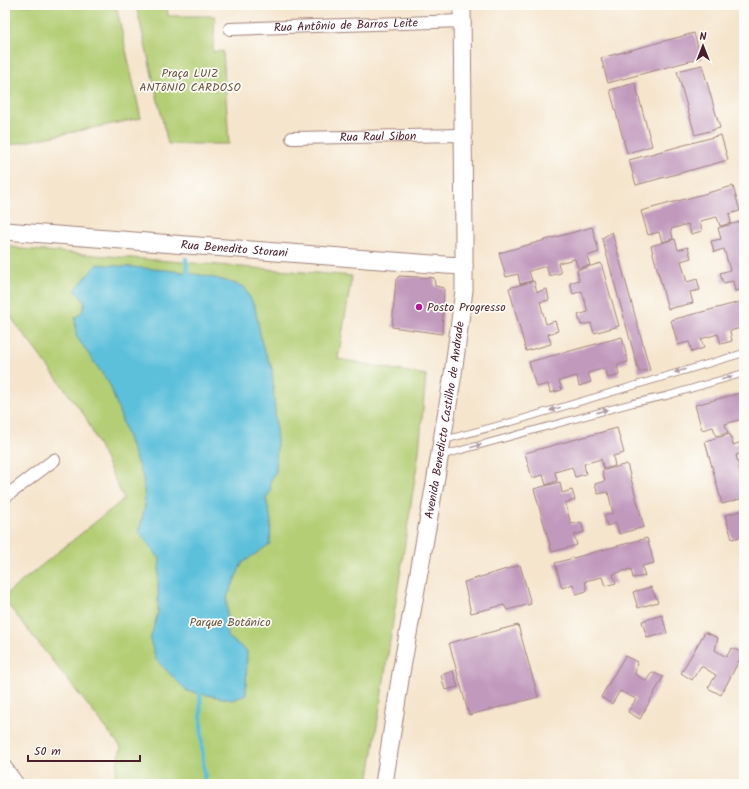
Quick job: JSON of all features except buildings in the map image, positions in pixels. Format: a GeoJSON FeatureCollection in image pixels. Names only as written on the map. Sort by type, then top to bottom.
{"type":"FeatureCollection","features":[{"type":"Feature","properties":{"kind":"main road","name":"Avenida Benedicto Castilho de Andrade"},"geometry":{"type":"LineString","coordinates":[[384,784],[401,673],[453,374],[464,290],[462,13]]}},
{"type":"Feature","properties":{"kind":"main road","name":"Rua Benedito Storani"},"geometry":{"type":"LineString","coordinates":[[5,231],[445,266],[464,266]]}},
{"type":"Feature","properties":{"kind":"street","name":"Rua Antônio de Barros Leite"},"geometry":{"type":"LineString","coordinates":[[230,29],[462,13]]}},
{"type":"Feature","properties":{"kind":"street","name":"Rua Raul Sibon"},"geometry":{"type":"LineString","coordinates":[[292,138],[464,135]]}},
{"type":"Feature","properties":{"kind":"street"},"geometry":{"type":"LineString","coordinates":[[5,497],[54,460]]}},
{"type":"Feature","properties":{"kind":"street"},"geometry":{"type":"LineString","coordinates":[[5,766],[18,784]]}},
{"type":"Feature","properties":{"kind":"lane"},"geometry":{"type":"LineString","coordinates":[[440,449],[514,421],[744,353]]}},
{"type":"Feature","properties":{"kind":"lane"},"geometry":{"type":"LineString","coordinates":[[440,449],[519,434],[744,374]]}},
{"type":"Feature","properties":{"kind":"lane"},"geometry":{"type":"LineString","coordinates":[[514,421],[519,434]]}},
{"type":"Feature","properties":{"kind":"green space"},"geometry":{"type":"Polygon","coordinates":[[[5,5],[116,5],[141,118],[5,146],[5,5]]]}},
{"type":"Feature","properties":{"kind":"green space","name":"Praça LUIZ ANTôNIO CARDOSO"},"geometry":{"type":"Polygon","coordinates":[[[136,5],[167,5],[168,16],[215,16],[213,52],[223,51],[229,144],[168,144],[136,5]]]}},
{"type":"Feature","properties":{"kind":"green space","name":"Parque Botânico"},"geometry":{"type":"Polygon","coordinates":[[[5,245],[22,249],[352,276],[338,359],[426,375],[419,452],[368,784],[113,784],[121,747],[5,601],[5,595],[124,499],[85,416],[10,316],[9,318],[5,312],[5,245]]]}},
{"type":"Feature","properties":{"kind":"water"},"geometry":{"type":"Polygon","coordinates":[[[97,264],[190,273],[226,281],[244,287],[255,307],[262,344],[272,368],[277,442],[276,471],[270,482],[271,491],[266,498],[271,520],[270,544],[242,563],[227,598],[227,636],[247,651],[246,695],[233,700],[187,691],[156,660],[150,640],[158,612],[158,580],[160,559],[139,532],[145,505],[143,478],[110,385],[76,336],[75,318],[82,312],[85,302],[75,290],[97,264]]]}},
{"type":"Feature","properties":{"kind":"waterway"},"geometry":{"type":"LineString","coordinates":[[186,259],[188,279]]}},
{"type":"Feature","properties":{"kind":"waterway"},"geometry":{"type":"LineString","coordinates":[[200,688],[205,784]]}},
{"type":"Feature","properties":{"kind":"place","name":"Posto Progresso"},"geometry":{"type":"Point","coordinates":[419,307]}}]}
